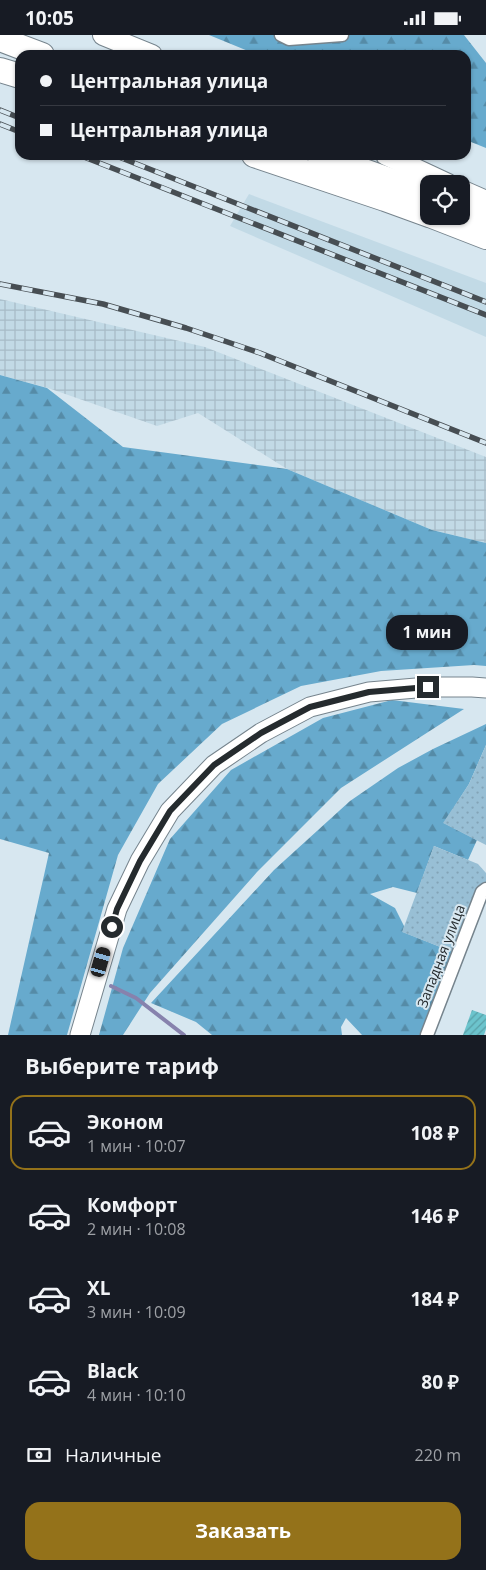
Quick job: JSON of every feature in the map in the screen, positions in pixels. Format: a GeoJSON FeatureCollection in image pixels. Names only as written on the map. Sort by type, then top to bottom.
{"type":"FeatureCollection","features":[{"type":"Feature","properties":{"kind":"highway"},"geometry":{"type":"LineString","coordinates":[[0,39],[29,50]]}},
{"type":"Feature","properties":{"kind":"highway"},"geometry":{"type":"LineString","coordinates":[[0,70],[15,75]]}},
{"type":"Feature","properties":{"kind":"highway"},"geometry":{"type":"LineString","coordinates":[[269,160],[420,212]]}},
{"type":"Feature","properties":{"kind":"highway"},"geometry":{"type":"LineString","coordinates":[[332,160],[420,191]]}},
{"type":"Feature","properties":{"kind":"highway"},"geometry":{"type":"LineString","coordinates":[[470,209],[486,215]]}},
{"type":"Feature","properties":{"kind":"highway"},"geometry":{"type":"LineString","coordinates":[[454,225],[486,237]]}},
{"type":"Feature","properties":{"kind":"main road"},"geometry":{"type":"LineString","coordinates":[[103,35],[140,50]]}},
{"type":"Feature","properties":{"kind":"main road"},"geometry":{"type":"LineString","coordinates":[[397,160],[429,175]]}},
{"type":"Feature","properties":{"kind":"main road"},"geometry":{"type":"LineString","coordinates":[[470,194],[486,201]]}},
{"type":"Feature","properties":{"kind":"main road"},"geometry":{"type":"LineString","coordinates":[[80,1035],[117,909],[140,861],[170,811],[214,765],[261,733],[310,707],[369,692],[428,687],[486,688]]}},
{"type":"Feature","properties":{"kind":"street"},"geometry":{"type":"LineString","coordinates":[[281,35],[289,39],[342,35]]}},
{"type":"Feature","properties":{"kind":"street","name":"Западная улица"},"geometry":{"type":"LineString","coordinates":[[427,1035],[482,892],[486,889]]}},
{"type":"Feature","properties":{"kind":"shaded area"},"geometry":{"type":"Polygon","coordinates":[[[249,194],[486,283],[486,337],[230,226],[249,194]]]}},
{"type":"Feature","properties":{"kind":"shaded area"},"geometry":{"type":"Polygon","coordinates":[[[0,299],[205,347],[486,457],[486,543],[432,530],[287,469],[198,413],[157,426],[48,388],[0,375],[0,299]]]}},
{"type":"Feature","properties":{"kind":"shaded area"},"geometry":{"type":"Polygon","coordinates":[[[486,745],[486,845],[443,823],[469,784],[486,745]]]}},
{"type":"Feature","properties":{"kind":"shaded area"},"geometry":{"type":"Polygon","coordinates":[[[434,846],[478,864],[486,873],[486,883],[478,889],[453,952],[402,932],[434,846]]]}},
{"type":"Feature","properties":{"kind":"green space"},"geometry":{"type":"Polygon","coordinates":[[[209,35],[464,35],[486,63],[486,148],[471,142],[471,50],[246,50],[209,35]]]}},
{"type":"Feature","properties":{"kind":"green space"},"geometry":{"type":"Polygon","coordinates":[[[0,375],[47,388],[123,447],[287,469],[432,530],[486,543],[486,666],[474,665],[381,671],[301,686],[222,724],[158,784],[118,855],[67,1035],[8,1035],[49,853],[0,839],[0,375]]]}},
{"type":"Feature","properties":{"kind":"green space"},"geometry":{"type":"Polygon","coordinates":[[[392,700],[464,709],[341,788],[257,872],[150,993],[123,1035],[99,1035],[123,948],[170,839],[231,770],[323,718],[392,700]]]}},
{"type":"Feature","properties":{"kind":"green space"},"geometry":{"type":"Polygon","coordinates":[[[486,724],[486,745],[469,784],[444,823],[477,840],[468,860],[434,846],[417,893],[393,887],[370,894],[395,908],[404,926],[403,932],[453,952],[420,1035],[362,1035],[346,1018],[341,1027],[342,1035],[212,1035],[196,1022],[151,1003],[274,870],[350,801],[398,768],[486,724]]]}},
{"type":"Feature","properties":{"kind":"building"},"geometry":{"type":"Polygon","coordinates":[[[472,1010],[486,1015],[484,1035],[463,1035],[472,1010]]]}},
{"type":"Feature","properties":{"kind":"waterway"},"geometry":{"type":"LineString","coordinates":[[111,986],[136,998],[184,1035]]}},
{"type":"Feature","properties":{"kind":"railway"},"geometry":{"type":"LineString","coordinates":[[0,110],[15,116]]}},
{"type":"Feature","properties":{"kind":"railway"},"geometry":{"type":"LineString","coordinates":[[0,124],[15,130]]}},
{"type":"Feature","properties":{"kind":"railway"},"geometry":{"type":"LineString","coordinates":[[92,160],[486,315]]}},
{"type":"Feature","properties":{"kind":"railway"},"geometry":{"type":"LineString","coordinates":[[127,160],[486,302]]}},
{"type":"Feature","properties":{"kind":"railway"},"geometry":{"type":"LineString","coordinates":[[0,284],[103,304],[186,328],[260,353],[486,443]]}},
{"type":"Feature","properties":{"kind":"route"},"geometry":{"type":"LineString","coordinates":[[112,927],[117,909],[140,861],[170,811],[214,765],[261,733],[310,707],[369,692],[428,687]]}}]}
